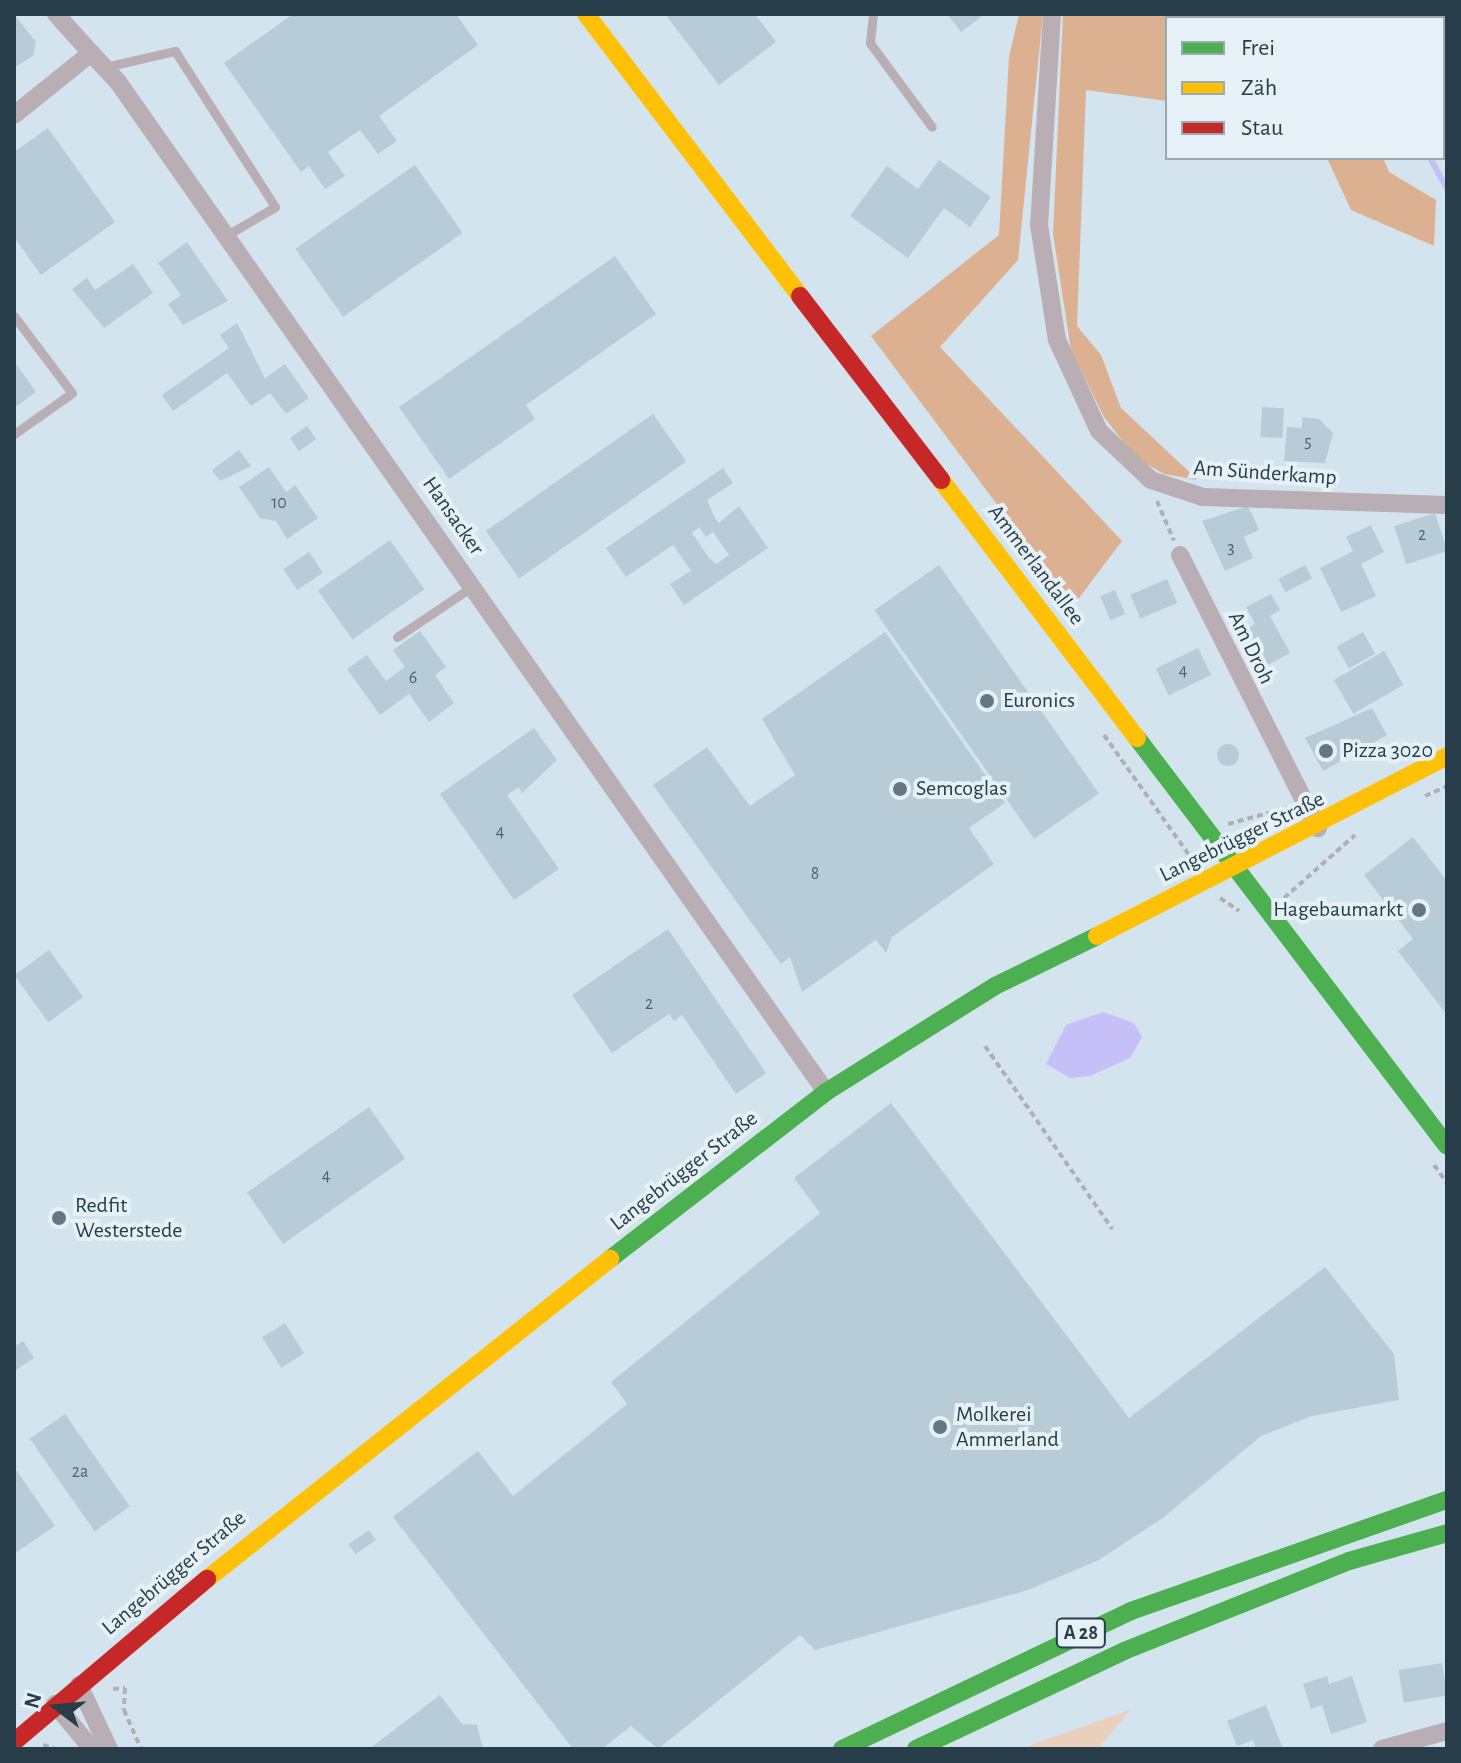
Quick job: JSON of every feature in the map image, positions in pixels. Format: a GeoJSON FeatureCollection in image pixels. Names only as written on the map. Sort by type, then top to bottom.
{"type":"FeatureCollection","features":[{"type":"Feature","properties":{"kind":"main road","name":"Ammerlandallee"},"geometry":{"type":"LineString","coordinates":[[586,14],[1269,908],[1447,1146]]}},
{"type":"Feature","properties":{"kind":"main road","name":"Langebrügger Straße"},"geometry":{"type":"LineString","coordinates":[[55,1704],[319,1484],[826,1092],[995,986],[1318,828],[1447,756]]}},
{"type":"Feature","properties":{"kind":"main road","name":"Langebrügger Straße"},"geometry":{"type":"LineString","coordinates":[[1409,779],[1447,771]]}},
{"type":"Feature","properties":{"kind":"main road","name":"A 28"},"geometry":{"type":"LineString","coordinates":[[842,1749],[1131,1611],[1447,1500]]}},
{"type":"Feature","properties":{"kind":"main road","name":"A 28"},"geometry":{"type":"LineString","coordinates":[[916,1749],[1124,1651],[1349,1561],[1447,1533]]}},
{"type":"Feature","properties":{"kind":"main road"},"geometry":{"type":"LineString","coordinates":[[14,1722],[55,1704]]}},
{"type":"Feature","properties":{"kind":"main road"},"geometry":{"type":"LineString","coordinates":[[14,1742],[55,1704]]}},
{"type":"Feature","properties":{"kind":"street","name":"Hansacker"},"geometry":{"type":"LineString","coordinates":[[56,14],[105,67],[227,235],[826,1092]]}},
{"type":"Feature","properties":{"kind":"street","name":"Am Sünderkamp"},"geometry":{"type":"LineString","coordinates":[[1052,14],[1039,225],[1057,340],[1099,431],[1159,484],[1203,497],[1447,505]]}},
{"type":"Feature","properties":{"kind":"street"},"geometry":{"type":"LineString","coordinates":[[14,115],[91,53]]}},
{"type":"Feature","properties":{"kind":"street","name":"Am Droh"},"geometry":{"type":"LineString","coordinates":[[1180,555],[1318,828]]}},
{"type":"Feature","properties":{"kind":"street"},"geometry":{"type":"LineString","coordinates":[[79,1685],[109,1749]]}},
{"type":"Feature","properties":{"kind":"street"},"geometry":{"type":"LineString","coordinates":[[55,1704],[92,1749]]}},
{"type":"Feature","properties":{"kind":"street"},"geometry":{"type":"LineString","coordinates":[[1382,1749],[1447,1731]]}},
{"type":"Feature","properties":{"kind":"lane"},"geometry":{"type":"LineString","coordinates":[[873,14],[870,43],[932,127]]}},
{"type":"Feature","properties":{"kind":"lane"},"geometry":{"type":"LineString","coordinates":[[105,67],[175,51],[275,207],[227,235]]}},
{"type":"Feature","properties":{"kind":"lane"},"geometry":{"type":"LineString","coordinates":[[14,316],[72,393],[14,434]]}},
{"type":"Feature","properties":{"kind":"lane"},"geometry":{"type":"LineString","coordinates":[[397,637],[473,586]]}},
{"type":"Feature","properties":{"kind":"path"},"geometry":{"type":"LineString","coordinates":[[1159,484],[1154,493],[1180,555]]}},
{"type":"Feature","properties":{"kind":"path"},"geometry":{"type":"LineString","coordinates":[[1419,799],[1447,786]]}},
{"type":"Feature","properties":{"kind":"path"},"geometry":{"type":"LineString","coordinates":[[1183,847],[1276,806],[1309,811]]}},
{"type":"Feature","properties":{"kind":"path"},"geometry":{"type":"LineString","coordinates":[[1269,908],[1365,827]]}},
{"type":"Feature","properties":{"kind":"path"},"geometry":{"type":"LineString","coordinates":[[985,1046],[1112,1229]]}},
{"type":"Feature","properties":{"kind":"path"},"geometry":{"type":"LineString","coordinates":[[125,1688],[124,1710],[141,1749]]}},
{"type":"Feature","properties":{"kind":"shaded area"},"geometry":{"type":"Polygon","coordinates":[[[1019,14],[1043,14],[1018,260],[940,347],[1122,541],[1073,606],[871,336],[999,235],[1009,57],[1019,14]]]}},
{"type":"Feature","properties":{"kind":"shaded area"},"geometry":{"type":"Polygon","coordinates":[[[1063,14],[1207,14],[1165,16],[1165,101],[1086,90],[1077,326],[1101,355],[1121,408],[1198,480],[1164,474],[1135,457],[1104,417],[1071,350],[1053,234],[1063,14]]]}},
{"type":"Feature","properties":{"kind":"shaded area"},"geometry":{"type":"Polygon","coordinates":[[[1359,14],[1447,14],[1447,167],[1445,16],[1359,14]]]}},
{"type":"Feature","properties":{"kind":"shaded area"},"geometry":{"type":"Polygon","coordinates":[[[1328,160],[1384,160],[1389,172],[1436,200],[1434,246],[1351,210],[1328,160]]]}},
{"type":"Feature","properties":{"kind":"shaded area"},"geometry":{"type":"Polygon","coordinates":[[[1103,1012],[1134,1023],[1142,1037],[1130,1058],[1090,1076],[1070,1078],[1046,1064],[1066,1025],[1103,1012]]]}},
{"type":"Feature","properties":{"kind":"shaded area"},"geometry":{"type":"Polygon","coordinates":[[[1130,1710],[1098,1749],[1023,1749],[1036,1743],[1130,1710]]]}},
{"type":"Feature","properties":{"kind":"building"},"geometry":{"type":"Polygon","coordinates":[[[14,14],[36,42],[33,56],[14,68],[14,14]]]}},
{"type":"Feature","properties":{"kind":"building"},"geometry":{"type":"Polygon","coordinates":[[[293,14],[456,14],[478,45],[379,116],[397,141],[378,154],[360,130],[328,152],[345,176],[325,189],[309,166],[301,172],[224,63],[293,14]]]}},
{"type":"Feature","properties":{"kind":"building"},"geometry":{"type":"Polygon","coordinates":[[[665,14],[755,14],[776,42],[719,85],[665,14]]]}},
{"type":"Feature","properties":{"kind":"building"},"geometry":{"type":"Polygon","coordinates":[[[947,14],[985,14],[961,32],[947,14]]]}},
{"type":"Feature","properties":{"kind":"building"},"geometry":{"type":"Polygon","coordinates":[[[48,128],[115,222],[41,275],[14,237],[14,152],[48,128]]]}},
{"type":"Feature","properties":{"kind":"building"},"geometry":{"type":"Polygon","coordinates":[[[939,160],[991,197],[970,227],[944,208],[908,258],[850,216],[887,166],[918,189],[939,160]]]}},
{"type":"Feature","properties":{"kind":"building"},"geometry":{"type":"Polygon","coordinates":[[[415,165],[463,233],[343,317],[295,249],[415,165]]]}},
{"type":"Feature","properties":{"kind":"building"},"geometry":{"type":"Polygon","coordinates":[[[187,242],[228,301],[183,325],[168,304],[181,295],[158,263],[187,242]]]}},
{"type":"Feature","properties":{"kind":"building"},"geometry":{"type":"Polygon","coordinates":[[[615,256],[656,314],[526,405],[535,419],[449,479],[399,407],[615,256]]]}},
{"type":"Feature","properties":{"kind":"building"},"geometry":{"type":"Polygon","coordinates":[[[133,264],[153,293],[104,328],[72,289],[87,278],[95,290],[133,264]]]}},
{"type":"Feature","properties":{"kind":"building"},"geometry":{"type":"Polygon","coordinates":[[[237,323],[265,378],[285,364],[309,398],[286,414],[270,393],[251,406],[227,373],[173,411],[162,395],[229,348],[220,335],[237,323]]]}},
{"type":"Feature","properties":{"kind":"building"},"geometry":{"type":"Polygon","coordinates":[[[14,361],[36,392],[14,408],[14,361]]]}},
{"type":"Feature","properties":{"kind":"building"},"geometry":{"type":"Polygon","coordinates":[[[1262,407],[1284,408],[1282,438],[1260,437],[1262,407]]]}},
{"type":"Feature","properties":{"kind":"building"},"geometry":{"type":"Polygon","coordinates":[[[653,414],[686,462],[519,579],[486,531],[653,414]]]}},
{"type":"Feature","properties":{"kind":"building"},"geometry":{"type":"Polygon","coordinates":[[[1302,417],[1319,419],[1333,433],[1325,463],[1284,461],[1287,427],[1302,428],[1302,417]]]}},
{"type":"Feature","properties":{"kind":"building"},"geometry":{"type":"Polygon","coordinates":[[[307,426],[316,439],[299,451],[290,438],[307,426]]]}},
{"type":"Feature","properties":{"kind":"building"},"geometry":{"type":"Polygon","coordinates":[[[239,450],[251,466],[220,481],[212,470],[239,450]]]}},
{"type":"Feature","properties":{"kind":"building"},"geometry":{"type":"Polygon","coordinates":[[[269,467],[286,492],[295,485],[318,518],[287,539],[276,521],[260,518],[239,487],[269,467]]]}},
{"type":"Feature","properties":{"kind":"building"},"geometry":{"type":"Polygon","coordinates":[[[723,468],[733,483],[707,500],[715,518],[719,523],[739,506],[768,548],[684,605],[670,584],[691,571],[673,545],[626,577],[606,548],[723,468]],[[699,527],[692,533],[716,564],[729,555],[713,532],[706,537],[699,527]]]}},
{"type":"Feature","properties":{"kind":"building"},"geometry":{"type":"Polygon","coordinates":[[[1248,506],[1259,530],[1244,537],[1253,558],[1225,571],[1202,521],[1248,506]]]}},
{"type":"Feature","properties":{"kind":"building"},"geometry":{"type":"Polygon","coordinates":[[[1435,513],[1447,551],[1406,564],[1394,526],[1435,513]]]}},
{"type":"Feature","properties":{"kind":"building"},"geometry":{"type":"Polygon","coordinates":[[[1371,525],[1384,552],[1361,564],[1376,596],[1341,612],[1320,568],[1353,551],[1346,537],[1371,525]]]}},
{"type":"Feature","properties":{"kind":"building"},"geometry":{"type":"Polygon","coordinates":[[[390,540],[424,589],[352,640],[318,590],[390,540]]]}},
{"type":"Feature","properties":{"kind":"building"},"geometry":{"type":"Polygon","coordinates":[[[309,552],[323,573],[297,590],[283,569],[309,552]]]}},
{"type":"Feature","properties":{"kind":"building","name":"Euronics"},"geometry":{"type":"Polygon","coordinates":[[[939,565],[1099,794],[1034,839],[874,610],[939,565]]]}},
{"type":"Feature","properties":{"kind":"building"},"geometry":{"type":"Polygon","coordinates":[[[1305,565],[1312,578],[1286,592],[1279,579],[1305,565]]]}},
{"type":"Feature","properties":{"kind":"building"},"geometry":{"type":"Polygon","coordinates":[[[1167,579],[1177,603],[1140,619],[1130,595],[1167,579]]]}},
{"type":"Feature","properties":{"kind":"building"},"geometry":{"type":"Polygon","coordinates":[[[1115,590],[1125,614],[1110,620],[1100,596],[1115,590]]]}},
{"type":"Feature","properties":{"kind":"building"},"geometry":{"type":"Polygon","coordinates":[[[1271,594],[1280,610],[1270,616],[1290,653],[1264,667],[1244,630],[1255,624],[1246,607],[1271,594]]]}},
{"type":"Feature","properties":{"kind":"building"},"geometry":{"type":"Polygon","coordinates":[[[420,631],[446,667],[435,675],[454,703],[429,722],[409,694],[380,715],[347,669],[367,655],[386,681],[405,667],[393,650],[420,631]]]}},
{"type":"Feature","properties":{"kind":"building"},"geometry":{"type":"Polygon","coordinates":[[[885,632],[1005,803],[969,828],[994,864],[892,937],[886,953],[876,940],[802,992],[790,957],[781,964],[653,785],[707,747],[750,806],[795,775],[762,719],[885,632]]]}},
{"type":"Feature","properties":{"kind":"building"},"geometry":{"type":"Polygon","coordinates":[[[1363,632],[1375,654],[1349,668],[1337,647],[1363,632]]]}},
{"type":"Feature","properties":{"kind":"building"},"geometry":{"type":"Polygon","coordinates":[[[1198,648],[1211,675],[1169,696],[1156,669],[1198,648]]]}},
{"type":"Feature","properties":{"kind":"building"},"geometry":{"type":"Polygon","coordinates":[[[1384,651],[1404,685],[1353,714],[1334,680],[1384,651]]]}},
{"type":"Feature","properties":{"kind":"building"},"geometry":{"type":"Polygon","coordinates":[[[1372,708],[1387,735],[1323,771],[1305,738],[1372,708]]]}},
{"type":"Feature","properties":{"kind":"building"},"geometry":{"type":"Polygon","coordinates":[[[534,728],[557,760],[522,793],[519,787],[507,795],[559,869],[514,900],[440,794],[534,728]]]}},
{"type":"Feature","properties":{"kind":"building"},"geometry":{"type":"Polygon","coordinates":[[[1228,744],[1236,747],[1239,755],[1236,763],[1228,766],[1220,763],[1217,755],[1220,747],[1228,744]]]}},
{"type":"Feature","properties":{"kind":"building","name":"Hagebaumarkt"},"geometry":{"type":"Polygon","coordinates":[[[1413,837],[1447,881],[1447,1015],[1398,951],[1413,939],[1364,875],[1413,837]]]}},
{"type":"Feature","properties":{"kind":"building"},"geometry":{"type":"Polygon","coordinates":[[[668,929],[766,1073],[736,1094],[682,1015],[674,1021],[669,1014],[612,1053],[572,995],[668,929]]]}},
{"type":"Feature","properties":{"kind":"building"},"geometry":{"type":"Polygon","coordinates":[[[49,950],[83,997],[48,1022],[14,975],[49,950]]]}},
{"type":"Feature","properties":{"kind":"building","name":"Molkerei Ammerland"},"geometry":{"type":"Polygon","coordinates":[[[891,1103],[1129,1418],[1325,1267],[1394,1354],[1399,1400],[1312,1416],[1261,1436],[1164,1517],[1099,1560],[1028,1590],[815,1650],[800,1635],[658,1749],[631,1726],[602,1749],[573,1749],[393,1517],[478,1451],[513,1496],[627,1404],[611,1382],[820,1213],[794,1178],[891,1103]]]}},
{"type":"Feature","properties":{"kind":"building"},"geometry":{"type":"Polygon","coordinates":[[[369,1107],[405,1159],[283,1244],[247,1192],[369,1107]]]}},
{"type":"Feature","properties":{"kind":"building"},"geometry":{"type":"Polygon","coordinates":[[[285,1323],[304,1354],[281,1368],[262,1337],[285,1323]]]}},
{"type":"Feature","properties":{"kind":"building"},"geometry":{"type":"Polygon","coordinates":[[[23,1341],[34,1358],[16,1370],[14,1347],[23,1341]]]}},
{"type":"Feature","properties":{"kind":"building"},"geometry":{"type":"Polygon","coordinates":[[[65,1414],[130,1507],[95,1531],[30,1439],[65,1414]]]}},
{"type":"Feature","properties":{"kind":"building"},"geometry":{"type":"Polygon","coordinates":[[[14,1467],[55,1526],[14,1554],[14,1467]]]}},
{"type":"Feature","properties":{"kind":"building"},"geometry":{"type":"Polygon","coordinates":[[[369,1530],[376,1540],[355,1554],[349,1544],[369,1530]]]}},
{"type":"Feature","properties":{"kind":"building"},"geometry":{"type":"Polygon","coordinates":[[[1442,1663],[1447,1696],[1404,1702],[1399,1670],[1442,1663]]]}},
{"type":"Feature","properties":{"kind":"building"},"geometry":{"type":"Polygon","coordinates":[[[1327,1676],[1329,1684],[1352,1676],[1367,1722],[1331,1734],[1322,1705],[1311,1709],[1303,1684],[1327,1676]]]}},
{"type":"Feature","properties":{"kind":"building"},"geometry":{"type":"Polygon","coordinates":[[[440,1695],[462,1724],[477,1725],[483,1749],[369,1749],[440,1695]]]}},
{"type":"Feature","properties":{"kind":"building"},"geometry":{"type":"Polygon","coordinates":[[[1266,1705],[1283,1749],[1256,1749],[1253,1740],[1237,1746],[1227,1721],[1266,1705]]]}},
{"type":"Feature","properties":{"kind":"waterway"},"geometry":{"type":"LineString","coordinates":[[1431,160],[1447,189]]}},
{"type":"Feature","properties":{"kind":"traffic: fast"},"geometry":{"type":"LineString","coordinates":[[1137,738],[1447,1146]]}},
{"type":"Feature","properties":{"kind":"traffic: fast"},"geometry":{"type":"LineString","coordinates":[[610,1259],[826,1092],[995,986],[1097,936]]}},
{"type":"Feature","properties":{"kind":"traffic: fast"},"geometry":{"type":"LineString","coordinates":[[842,1749],[1131,1611],[1447,1500]]}},
{"type":"Feature","properties":{"kind":"traffic: fast"},"geometry":{"type":"LineString","coordinates":[[916,1749],[1124,1651],[1349,1561],[1447,1533]]}},
{"type":"Feature","properties":{"kind":"traffic: slow"},"geometry":{"type":"LineString","coordinates":[[586,14],[800,296]]}},
{"type":"Feature","properties":{"kind":"traffic: slow"},"geometry":{"type":"LineString","coordinates":[[941,480],[1137,738]]}},
{"type":"Feature","properties":{"kind":"traffic: slow"},"geometry":{"type":"LineString","coordinates":[[1097,936],[1447,756]]}},
{"type":"Feature","properties":{"kind":"traffic: slow"},"geometry":{"type":"LineString","coordinates":[[207,1579],[610,1259]]}},
{"type":"Feature","properties":{"kind":"traffic: jam"},"geometry":{"type":"LineString","coordinates":[[800,296],[941,480]]}},
{"type":"Feature","properties":{"kind":"traffic: jam"},"geometry":{"type":"LineString","coordinates":[[14,1742],[207,1579]]}},
{"type":"Feature","properties":{"kind":"place","name":"Euronics"},"geometry":{"type":"Point","coordinates":[987,701]}},
{"type":"Feature","properties":{"kind":"place","name":"Pizza 3020"},"geometry":{"type":"Point","coordinates":[1326,751]}},
{"type":"Feature","properties":{"kind":"place","name":"Semcoglas"},"geometry":{"type":"Point","coordinates":[900,789]}},
{"type":"Feature","properties":{"kind":"place","name":"Hagebaumarkt"},"geometry":{"type":"Point","coordinates":[1419,910]}},
{"type":"Feature","properties":{"kind":"place","name":"Redfit Westerstede"},"geometry":{"type":"Point","coordinates":[59,1218]}},
{"type":"Feature","properties":{"kind":"place","name":"Molkerei Ammerland"},"geometry":{"type":"Point","coordinates":[940,1427]}}]}
